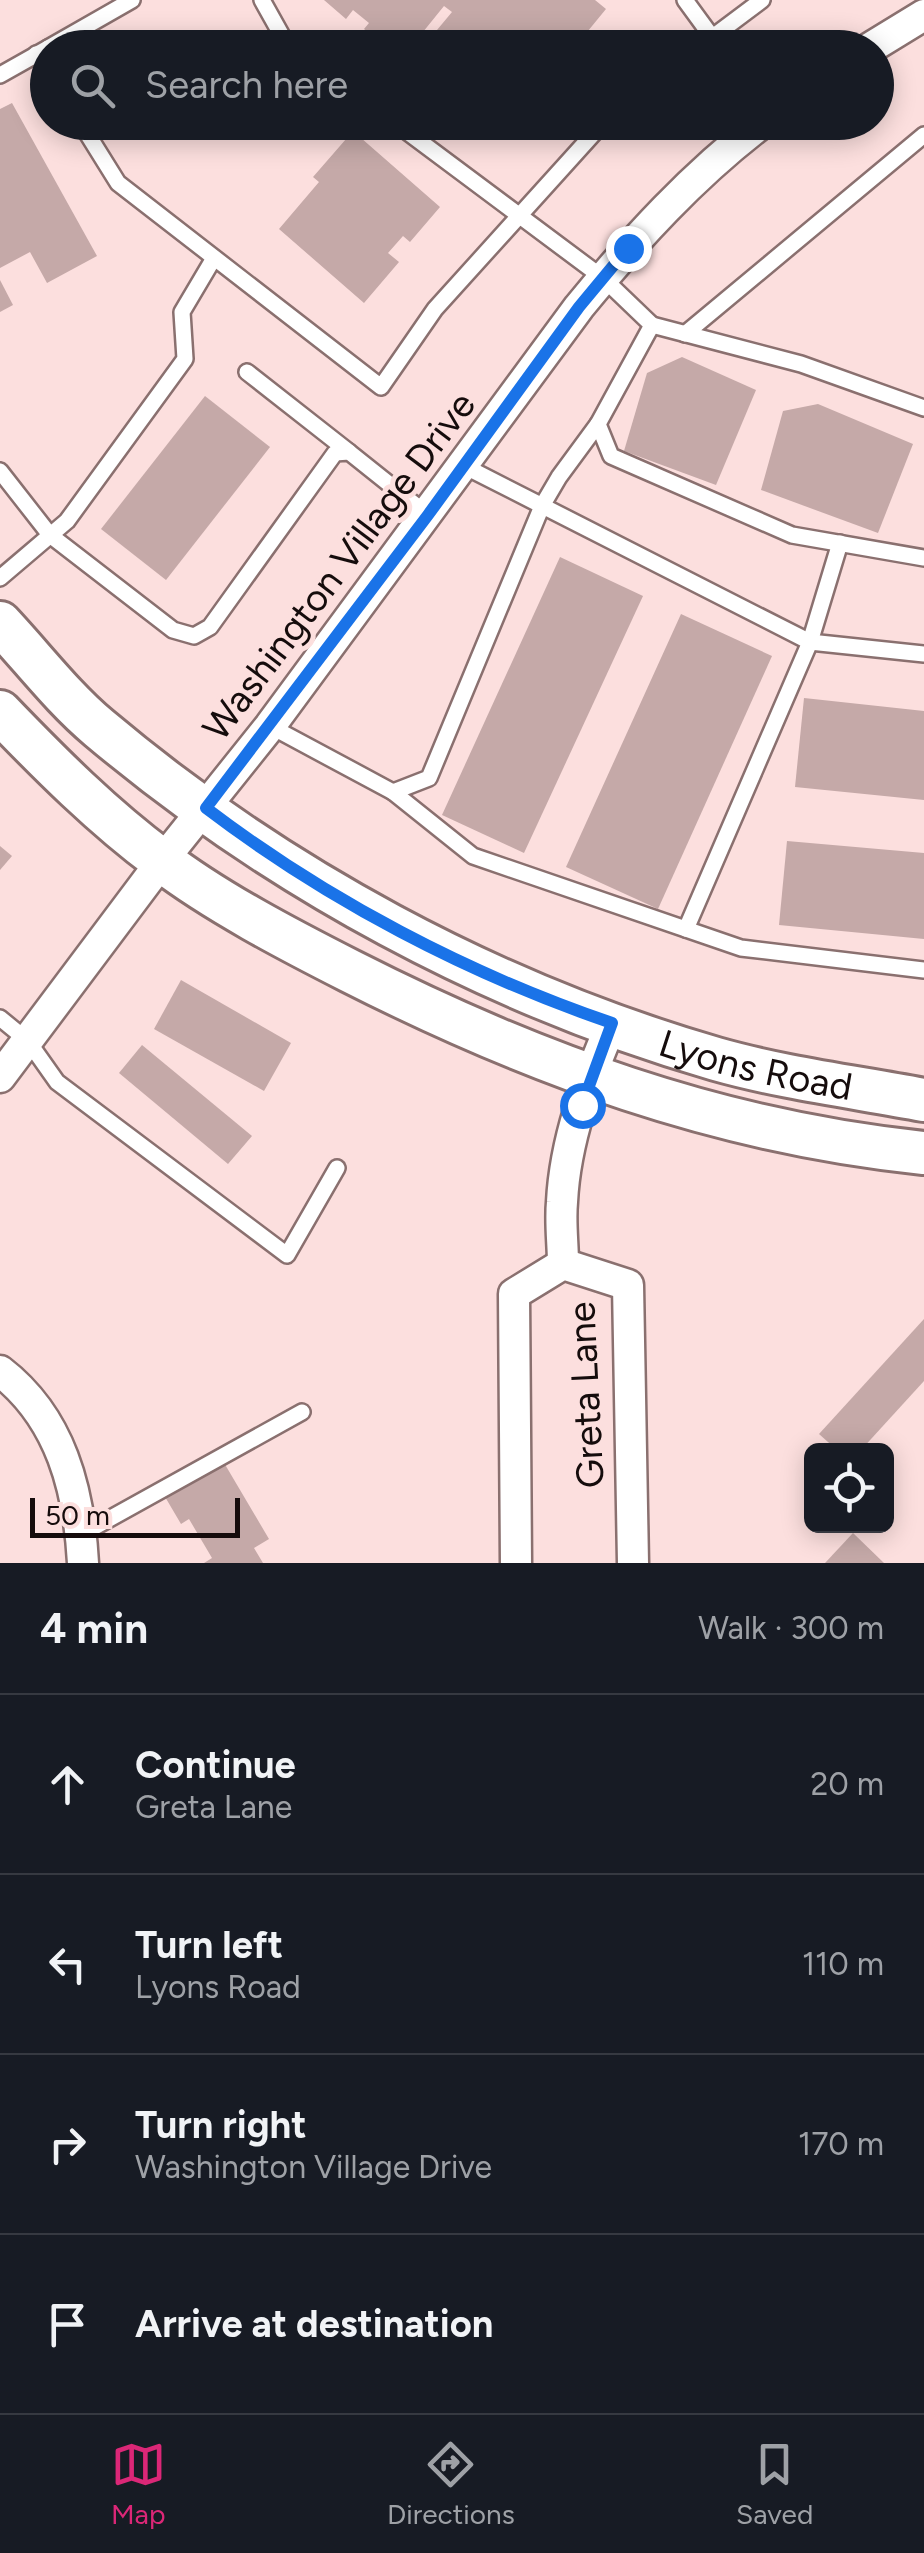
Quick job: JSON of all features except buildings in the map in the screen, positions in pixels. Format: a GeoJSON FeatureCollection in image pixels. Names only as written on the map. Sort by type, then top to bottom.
{"type":"FeatureCollection","features":[{"type":"Feature","properties":{"kind":"main road","name":"Lyons Road"},"geometry":{"type":"LineString","coordinates":[[0,623],[96,726],[249,842],[477,970],[717,1059],[924,1100]]}},
{"type":"Feature","properties":{"kind":"main road","name":"Lyons Road"},"geometry":{"type":"LineString","coordinates":[[0,712],[51,764],[162,861],[303,947],[430,1012],[589,1078],[721,1117],[866,1147],[924,1153]]}},
{"type":"Feature","properties":{"kind":"street"},"geometry":{"type":"LineString","coordinates":[[894,33],[924,15]]}},
{"type":"Feature","properties":{"kind":"street","name":"Washington Village Drive"},"geometry":{"type":"LineString","coordinates":[[0,1077],[162,861],[270,726],[603,278],[682,192],[743,140]]}},
{"type":"Feature","properties":{"kind":"street","name":"Greta Lane"},"geometry":{"type":"LineString","coordinates":[[563,1264],[562,1202],[569,1151],[589,1078],[612,1023]]}},
{"type":"Feature","properties":{"kind":"street","name":"Greta Lane"},"geometry":{"type":"LineString","coordinates":[[516,1563],[514,1294],[563,1264],[628,1285],[633,1563]]}},
{"type":"Feature","properties":{"kind":"street"},"geometry":{"type":"LineString","coordinates":[[0,1371],[31,1400],[66,1460],[76,1494],[82,1548]]}},
{"type":"Feature","properties":{"kind":"lane"},"geometry":{"type":"LineString","coordinates":[[79,30],[132,0]]}},
{"type":"Feature","properties":{"kind":"lane"},"geometry":{"type":"LineString","coordinates":[[262,0],[279,30]]}},
{"type":"Feature","properties":{"kind":"lane"},"geometry":{"type":"LineString","coordinates":[[685,0],[699,30]]}},
{"type":"Feature","properties":{"kind":"lane"},"geometry":{"type":"LineString","coordinates":[[721,30],[762,0]]}},
{"type":"Feature","properties":{"kind":"lane"},"geometry":{"type":"LineString","coordinates":[[0,75],[30,58]]}},
{"type":"Feature","properties":{"kind":"lane"},"geometry":{"type":"LineString","coordinates":[[685,334],[924,135]]}},
{"type":"Feature","properties":{"kind":"lane"},"geometry":{"type":"LineString","coordinates":[[91,140],[118,183],[382,388],[435,308],[588,140]]}},
{"type":"Feature","properties":{"kind":"lane"},"geometry":{"type":"LineString","coordinates":[[418,140],[603,278],[652,325],[801,364],[924,408]]}},
{"type":"Feature","properties":{"kind":"lane"},"geometry":{"type":"LineString","coordinates":[[0,578],[66,521],[184,359],[182,312],[214,258]]}},
{"type":"Feature","properties":{"kind":"lane"},"geometry":{"type":"LineString","coordinates":[[392,792],[429,778],[542,506],[598,424],[652,325]]}},
{"type":"Feature","properties":{"kind":"lane"},"geometry":{"type":"LineString","coordinates":[[247,372],[428,515]]}},
{"type":"Feature","properties":{"kind":"lane"},"geometry":{"type":"LineString","coordinates":[[598,424],[611,456],[792,535],[924,558]]}},
{"type":"Feature","properties":{"kind":"lane"},"geometry":{"type":"LineString","coordinates":[[0,471],[50,535],[173,630],[194,636],[210,626],[335,453],[349,452]]}},
{"type":"Feature","properties":{"kind":"lane"},"geometry":{"type":"LineString","coordinates":[[464,466],[810,642],[924,654]]}},
{"type":"Feature","properties":{"kind":"lane"},"geometry":{"type":"LineString","coordinates":[[686,930],[810,642],[840,543]]}},
{"type":"Feature","properties":{"kind":"lane"},"geometry":{"type":"LineString","coordinates":[[270,726],[392,792],[472,856],[741,948],[924,970]]}},
{"type":"Feature","properties":{"kind":"lane"},"geometry":{"type":"LineString","coordinates":[[0,1018],[28,1041],[57,1082],[287,1256],[337,1168]]}},
{"type":"Feature","properties":{"kind":"lane"},"geometry":{"type":"LineString","coordinates":[[82,1548],[302,1412]]}},
{"type":"Feature","properties":{"kind":"route"},"geometry":{"type":"LineString","coordinates":[[582,1105],[612,1023],[477,970],[249,842],[206,808],[428,515],[579,307],[628,248]]}}]}
